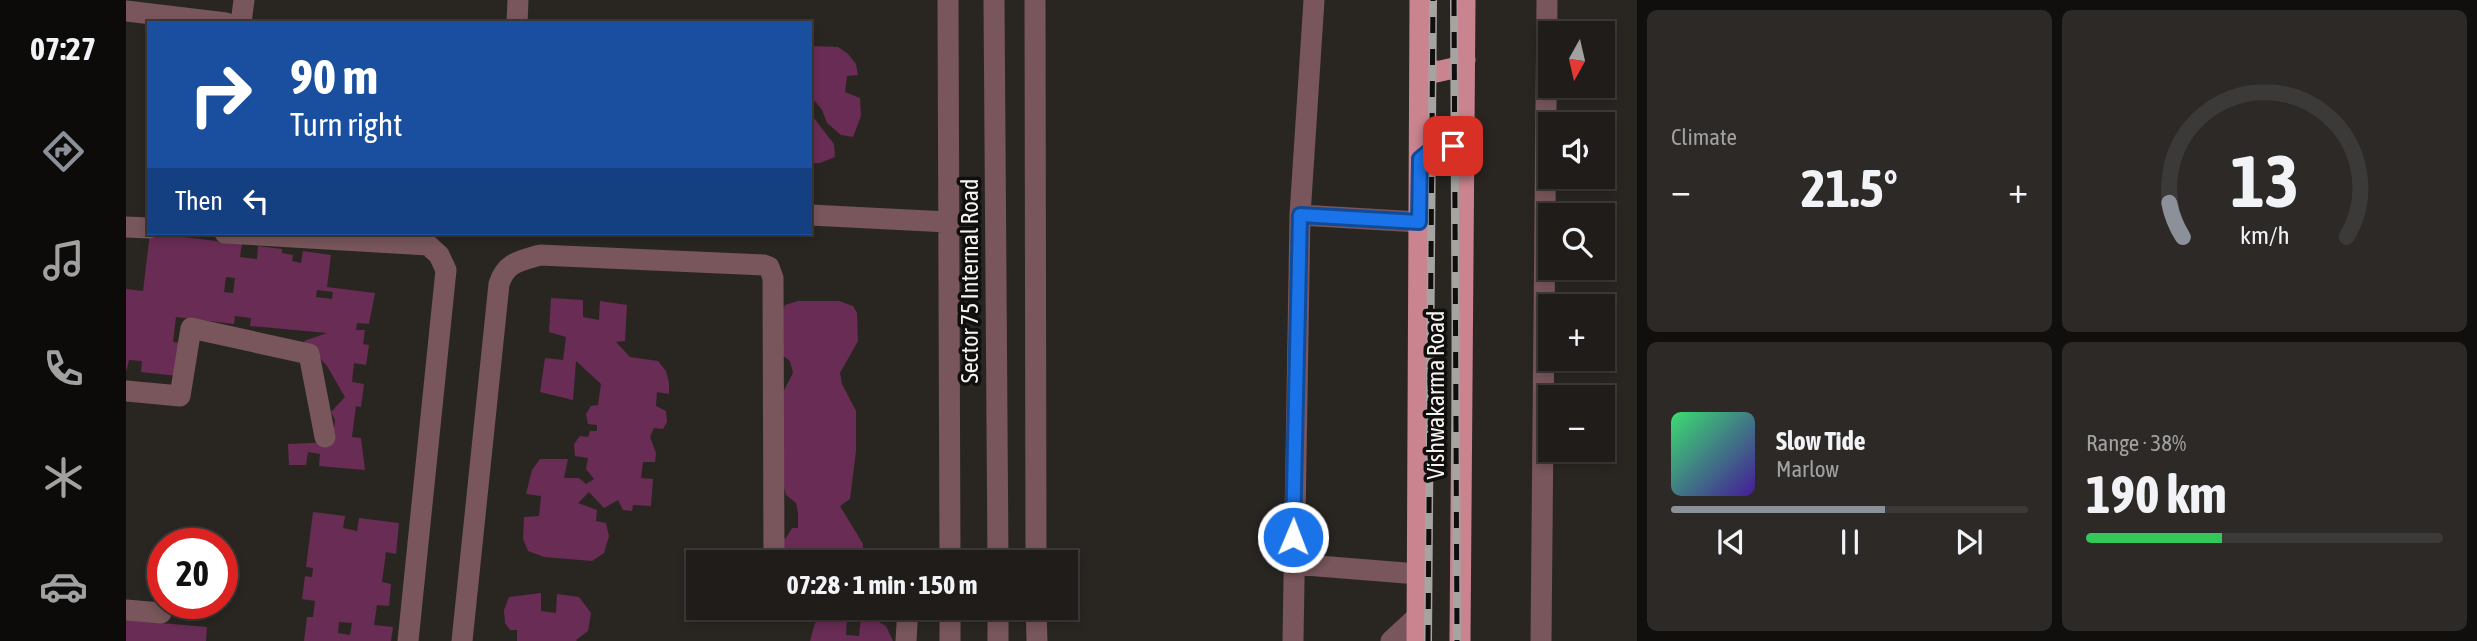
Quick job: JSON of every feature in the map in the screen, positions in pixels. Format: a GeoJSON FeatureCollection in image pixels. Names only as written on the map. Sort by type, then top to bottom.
{"type":"FeatureCollection","features":[{"type":"Feature","properties":{"kind":"main road","name":"Vishwakarma Road"},"geometry":{"type":"LineString","coordinates":[[1417,641],[1420,0]]}},
{"type":"Feature","properties":{"kind":"main road","name":"Vishwakarma Road"},"geometry":{"type":"LineString","coordinates":[[1460,641],[1465,0]]}},
{"type":"Feature","properties":{"kind":"main road"},"geometry":{"type":"LineString","coordinates":[[1420,62],[1436,72],[1454,68],[1465,60]]}},
{"type":"Feature","properties":{"kind":"main road"},"geometry":{"type":"LineString","coordinates":[[1420,159],[1437,145],[1464,150]]}},
{"type":"Feature","properties":{"kind":"street"},"geometry":{"type":"LineString","coordinates":[[241,21],[244,0]]}},
{"type":"Feature","properties":{"kind":"street"},"geometry":{"type":"LineString","coordinates":[[517,21],[518,0]]}},
{"type":"Feature","properties":{"kind":"street","name":"Sector 75 Internal Road"},"geometry":{"type":"LineString","coordinates":[[948,0],[950,550]]}},
{"type":"Feature","properties":{"kind":"street","name":"Sector 75 Internal Road"},"geometry":{"type":"LineString","coordinates":[[994,0],[998,550]]}},
{"type":"Feature","properties":{"kind":"street"},"geometry":{"type":"LineString","coordinates":[[1035,0],[1036,550]]}},
{"type":"Feature","properties":{"kind":"street"},"geometry":{"type":"LineString","coordinates":[[1293,641],[1300,215],[1314,0]]}},
{"type":"Feature","properties":{"kind":"street"},"geometry":{"type":"LineString","coordinates":[[1541,641],[1547,0]]}},
{"type":"Feature","properties":{"kind":"street"},"geometry":{"type":"LineString","coordinates":[[126,11],[209,21]]}},
{"type":"Feature","properties":{"kind":"street"},"geometry":{"type":"LineString","coordinates":[[812,215],[947,222]]}},
{"type":"Feature","properties":{"kind":"street"},"geometry":{"type":"LineString","coordinates":[[1300,215],[1419,222]]}},
{"type":"Feature","properties":{"kind":"street"},"geometry":{"type":"LineString","coordinates":[[126,227],[147,228]]}},
{"type":"Feature","properties":{"kind":"street"},"geometry":{"type":"LineString","coordinates":[[259,235],[428,245],[439,255],[446,270],[408,641]]}},
{"type":"Feature","properties":{"kind":"street"},"geometry":{"type":"LineString","coordinates":[[462,641],[499,284],[503,270],[512,263],[540,255],[769,267],[773,278],[774,550]]}},
{"type":"Feature","properties":{"kind":"street"},"geometry":{"type":"LineString","coordinates":[[126,391],[180,396],[191,328],[309,354],[325,437]]}},
{"type":"Feature","properties":{"kind":"street"},"geometry":{"type":"LineString","coordinates":[[1293,564],[1418,574]]}},
{"type":"Feature","properties":{"kind":"street"},"geometry":{"type":"LineString","coordinates":[[126,610],[147,612]]}},
{"type":"Feature","properties":{"kind":"street"},"geometry":{"type":"LineString","coordinates":[[1391,641],[1417,617]]}},
{"type":"Feature","properties":{"kind":"street"},"geometry":{"type":"LineString","coordinates":[[906,641],[907,620]]}},
{"type":"Feature","properties":{"kind":"street"},"geometry":{"type":"LineString","coordinates":[[950,620],[950,641]]}},
{"type":"Feature","properties":{"kind":"street"},"geometry":{"type":"LineString","coordinates":[[998,620],[998,641]]}},
{"type":"Feature","properties":{"kind":"street"},"geometry":{"type":"LineString","coordinates":[[1037,620],[1037,641]]}},
{"type":"Feature","properties":{"kind":"building"},"geometry":{"type":"Polygon","coordinates":[[[812,46],[838,47],[856,64],[858,75],[847,76],[845,92],[860,98],[861,116],[853,137],[841,135],[827,123],[815,101],[812,103],[812,46]]]}},
{"type":"Feature","properties":{"kind":"building"},"geometry":{"type":"Polygon","coordinates":[[[812,116],[834,144],[835,157],[812,163],[812,116]]]}},
{"type":"Feature","properties":{"kind":"building"},"geometry":{"type":"Polygon","coordinates":[[[150,235],[242,244],[240,257],[257,259],[258,246],[282,249],[282,253],[293,255],[292,261],[301,263],[303,251],[331,255],[327,287],[375,293],[369,324],[357,323],[356,330],[365,330],[363,344],[369,345],[366,365],[354,363],[352,382],[364,384],[361,407],[356,406],[352,437],[361,438],[365,470],[319,466],[320,454],[308,452],[306,465],[289,465],[288,444],[332,442],[335,420],[331,412],[345,397],[327,366],[304,341],[327,333],[250,326],[251,318],[235,316],[234,324],[176,317],[173,342],[182,343],[178,376],[141,372],[142,361],[129,360],[126,372],[126,289],[143,291],[150,235]],[[226,277],[224,292],[233,293],[235,278],[226,277]],[[317,290],[316,297],[332,299],[333,292],[317,290]]]}},
{"type":"Feature","properties":{"kind":"building"},"geometry":{"type":"Polygon","coordinates":[[[551,298],[583,300],[583,317],[599,320],[600,301],[627,305],[625,341],[616,342],[630,357],[658,361],[666,371],[669,383],[669,394],[657,392],[656,406],[666,411],[667,422],[663,429],[654,428],[650,437],[656,453],[655,462],[643,462],[641,478],[653,479],[651,506],[633,505],[632,511],[623,510],[618,500],[604,508],[589,492],[578,503],[597,510],[596,521],[606,523],[609,536],[604,553],[592,561],[544,557],[528,551],[523,539],[524,517],[539,516],[541,496],[526,494],[532,470],[540,459],[568,459],[564,478],[579,478],[586,484],[594,479],[586,469],[588,458],[575,456],[574,444],[580,436],[588,437],[590,431],[597,431],[597,425],[588,424],[586,414],[591,406],[598,405],[601,384],[576,361],[573,400],[540,392],[545,358],[563,360],[566,337],[549,332],[551,298]]]}},
{"type":"Feature","properties":{"kind":"building"},"geometry":{"type":"Polygon","coordinates":[[[798,301],[839,301],[853,306],[857,313],[858,341],[840,373],[842,384],[856,411],[856,451],[850,499],[840,506],[863,544],[863,550],[780,550],[778,540],[786,538],[792,528],[798,528],[796,503],[786,495],[779,468],[779,400],[793,373],[790,361],[782,355],[779,318],[785,305],[798,301]]]}},
{"type":"Feature","properties":{"kind":"building"},"geometry":{"type":"Polygon","coordinates":[[[313,512],[345,516],[343,528],[357,531],[359,518],[399,523],[396,554],[386,552],[382,582],[391,584],[389,606],[377,605],[374,625],[393,627],[391,641],[304,641],[307,617],[313,617],[315,601],[302,599],[305,576],[312,577],[313,568],[306,567],[313,512]],[[339,622],[338,633],[350,635],[352,623],[339,622]]]}},
{"type":"Feature","properties":{"kind":"building"},"geometry":{"type":"Polygon","coordinates":[[[541,593],[541,611],[556,613],[557,594],[579,597],[591,613],[588,631],[577,641],[517,641],[517,630],[510,630],[505,623],[504,610],[509,597],[541,593]]]}},
{"type":"Feature","properties":{"kind":"building"},"geometry":{"type":"Polygon","coordinates":[[[126,620],[207,627],[206,641],[126,641],[126,620]]]}},
{"type":"Feature","properties":{"kind":"building"},"geometry":{"type":"Polygon","coordinates":[[[819,620],[847,620],[846,635],[859,636],[861,620],[875,620],[886,626],[893,641],[810,641],[815,623],[819,620]]]}},
{"type":"Feature","properties":{"kind":"railway"},"geometry":{"type":"LineString","coordinates":[[1428,641],[1433,0]]}},
{"type":"Feature","properties":{"kind":"railway"},"geometry":{"type":"LineString","coordinates":[[1454,0],[1457,641]]}},
{"type":"Feature","properties":{"kind":"route"},"geometry":{"type":"LineString","coordinates":[[1293,537],[1300,215],[1419,222],[1420,159],[1437,145],[1453,146]]}}]}
